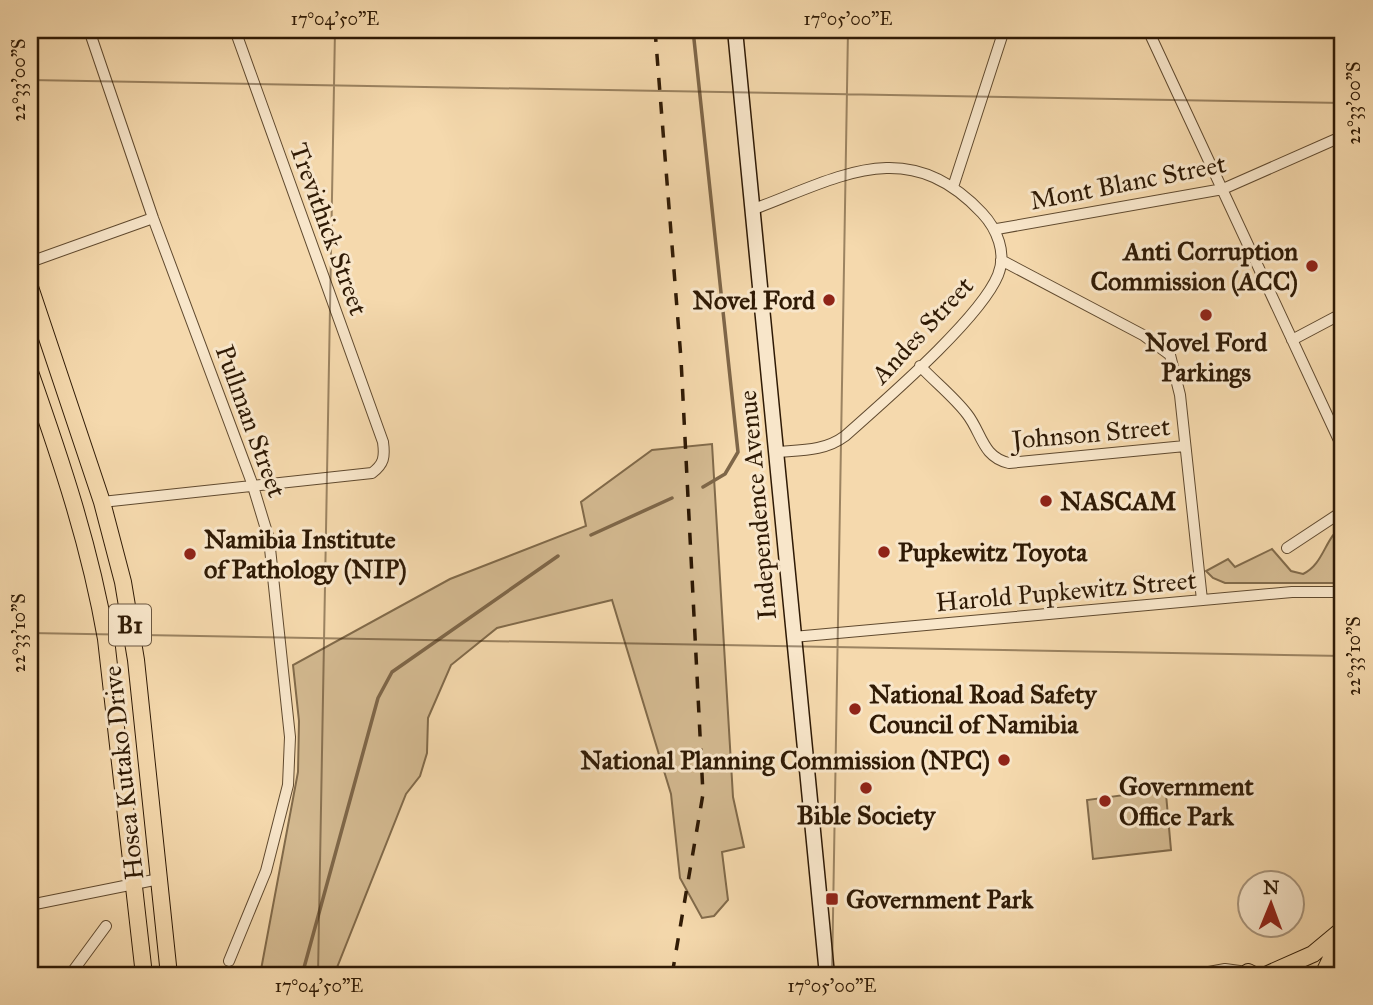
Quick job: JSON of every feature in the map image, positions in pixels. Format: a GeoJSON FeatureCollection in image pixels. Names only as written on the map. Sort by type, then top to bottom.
{"type":"FeatureCollection","features":[{"type":"Feature","properties":{"kind":"main road","name":"Independence Avenue"},"geometry":{"type":"LineString","coordinates":[[735,30],[827,975]]}},
{"type":"Feature","properties":{"kind":"main road","name":"Hosea Kutako Drive"},"geometry":{"type":"LineString","coordinates":[[30,287],[102,502],[123,582],[136,660],[169,975]]}},
{"type":"Feature","properties":{"kind":"main road","name":"Hosea Kutako Drive"},"geometry":{"type":"LineString","coordinates":[[30,372],[70,486],[98,590],[106,639],[131,884],[144,975]]}},
{"type":"Feature","properties":{"kind":"main road"},"geometry":{"type":"LineString","coordinates":[[1261,974],[1313,954],[1343,931]]}},
{"type":"Feature","properties":{"kind":"main road"},"geometry":{"type":"LineString","coordinates":[[1323,975],[1343,931]]}},
{"type":"Feature","properties":{"kind":"street","name":"Pullman Street"},"geometry":{"type":"LineString","coordinates":[[89,30],[153,218],[263,515],[274,575],[290,737],[288,785],[266,871],[229,961]]}},
{"type":"Feature","properties":{"kind":"street","name":"Trevithick Street"},"geometry":{"type":"LineString","coordinates":[[235,30],[383,442],[381,466],[372,473],[252,483]]}},
{"type":"Feature","properties":{"kind":"street"},"geometry":{"type":"LineString","coordinates":[[953,187],[994,68],[1004,30]]}},
{"type":"Feature","properties":{"kind":"street"},"geometry":{"type":"LineString","coordinates":[[1148,30],[1343,449]]}},
{"type":"Feature","properties":{"kind":"street","name":"Mont Blanc Street"},"geometry":{"type":"LineString","coordinates":[[996,229],[1223,189],[1343,136]]}},
{"type":"Feature","properties":{"kind":"street"},"geometry":{"type":"LineString","coordinates":[[754,209],[880,166],[893,165],[923,172],[953,187],[996,229]]}},
{"type":"Feature","properties":{"kind":"street"},"geometry":{"type":"LineString","coordinates":[[30,262],[153,218]]}},
{"type":"Feature","properties":{"kind":"street","name":"Andes Street"},"geometry":{"type":"LineString","coordinates":[[777,452],[833,445],[920,366],[991,289],[999,273],[1001,260],[996,229]]}},
{"type":"Feature","properties":{"kind":"street"},"geometry":{"type":"LineString","coordinates":[[1001,260],[1143,335],[1170,355],[1180,395],[1202,600]]}},
{"type":"Feature","properties":{"kind":"street"},"geometry":{"type":"LineString","coordinates":[[1292,340],[1343,313]]}},
{"type":"Feature","properties":{"kind":"street","name":"Johnson Street"},"geometry":{"type":"LineString","coordinates":[[920,366],[968,415],[989,453],[998,461],[1009,463],[1185,446]]}},
{"type":"Feature","properties":{"kind":"street"},"geometry":{"type":"LineString","coordinates":[[102,502],[252,483]]}},
{"type":"Feature","properties":{"kind":"street"},"geometry":{"type":"LineString","coordinates":[[1287,548],[1343,511]]}},
{"type":"Feature","properties":{"kind":"street","name":"Harold Pupkewitz Street"},"geometry":{"type":"LineString","coordinates":[[793,637],[1293,592],[1343,592]]}},
{"type":"Feature","properties":{"kind":"street"},"geometry":{"type":"LineString","coordinates":[[30,905],[159,878]]}},
{"type":"Feature","properties":{"kind":"street"},"geometry":{"type":"LineString","coordinates":[[70,975],[106,926]]}},
{"type":"Feature","properties":{"kind":"street"},"geometry":{"type":"LineString","coordinates":[[1193,975],[1225,969],[1261,974]]}},
{"type":"Feature","properties":{"kind":"shaded area"},"geometry":{"type":"Polygon","coordinates":[[[712,444],[733,797],[744,847],[722,852],[728,900],[714,916],[702,918],[680,878],[671,794],[612,600],[497,628],[451,665],[428,718],[427,753],[420,776],[406,794],[334,975],[260,975],[298,772],[299,721],[293,665],[450,579],[586,526],[581,502],[652,450],[712,444]]]}},
{"type":"Feature","properties":{"kind":"shaded area"},"geometry":{"type":"Polygon","coordinates":[[[1343,525],[1343,583],[1225,583],[1213,578],[1206,571],[1228,559],[1235,567],[1272,549],[1291,571],[1303,574],[1320,558],[1332,537],[1343,525]]]}},
{"type":"Feature","properties":{"kind":"shaded area"},"geometry":{"type":"Polygon","coordinates":[[[1161,790],[1166,794],[1171,850],[1093,859],[1087,800],[1161,790]]]}},
{"type":"Feature","properties":{"kind":"waterway"},"geometry":{"type":"LineString","coordinates":[[693,30],[738,452],[725,474],[703,487]]}},
{"type":"Feature","properties":{"kind":"waterway"},"geometry":{"type":"LineString","coordinates":[[591,535],[672,498]]}},
{"type":"Feature","properties":{"kind":"waterway"},"geometry":{"type":"LineString","coordinates":[[302,975],[378,698],[392,672],[558,556]]}},
{"type":"Feature","properties":{"kind":"railway"},"geometry":{"type":"LineString","coordinates":[[655,30],[681,359],[703,794],[672,975]]}},
{"type":"Feature","properties":{"kind":"place","name":"Anti Corruption Commission (ACC)"},"geometry":{"type":"Point","coordinates":[1312,266]}},
{"type":"Feature","properties":{"kind":"place","name":"Novel Ford"},"geometry":{"type":"Point","coordinates":[829,300]}},
{"type":"Feature","properties":{"kind":"place","name":"Novel Ford Parkings"},"geometry":{"type":"Point","coordinates":[1206,315]}},
{"type":"Feature","properties":{"kind":"place","name":"NASCAM"},"geometry":{"type":"Point","coordinates":[1046,501]}},
{"type":"Feature","properties":{"kind":"place","name":"Pupkewitz Toyota"},"geometry":{"type":"Point","coordinates":[884,552]}},
{"type":"Feature","properties":{"kind":"place","name":"Namibia Institute of Pathology (NIP)"},"geometry":{"type":"Point","coordinates":[190,554]}},
{"type":"Feature","properties":{"kind":"place","name":"National Road Safety Council of Namibia"},"geometry":{"type":"Point","coordinates":[855,709]}},
{"type":"Feature","properties":{"kind":"place","name":"National Planning Commission (NPC)"},"geometry":{"type":"Point","coordinates":[1004,760]}},
{"type":"Feature","properties":{"kind":"place","name":"Bible Society"},"geometry":{"type":"Point","coordinates":[866,788]}},
{"type":"Feature","properties":{"kind":"place","name":"Government Office Park"},"geometry":{"type":"Point","coordinates":[1105,801]}},
{"type":"Feature","properties":{"kind":"place","name":"Government Park"},"geometry":{"type":"Point","coordinates":[832,899]}}]}
